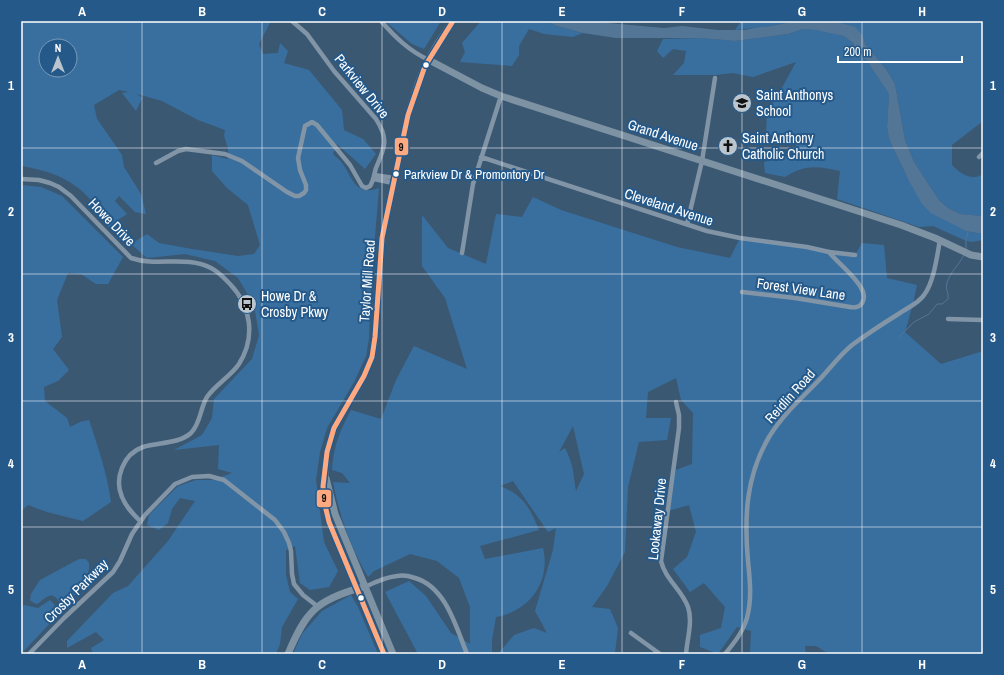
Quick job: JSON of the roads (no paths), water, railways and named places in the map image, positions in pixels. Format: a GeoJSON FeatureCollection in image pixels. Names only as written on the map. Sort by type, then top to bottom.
{"type":"FeatureCollection","features":[{"type":"Feature","properties":{"kind":"main road","name":"Taylor Mill Road"},"geometry":{"type":"LineString","coordinates":[[384,654],[329,522],[324,501],[323,486],[327,452],[334,428],[361,381],[372,357],[376,337],[382,238],[414,95],[428,60],[453,21]]}},
{"type":"Feature","properties":{"kind":"main road","name":"Grand Avenue"},"geometry":{"type":"LineString","coordinates":[[428,60],[482,88],[502,96],[901,225],[940,240],[968,254],[983,257]]}},
{"type":"Feature","properties":{"kind":"main road","name":"Taylor Mill Road"},"geometry":{"type":"LineString","coordinates":[[325,475],[335,514],[393,654]]}},
{"type":"Feature","properties":{"kind":"main road"},"geometry":{"type":"LineString","coordinates":[[288,654],[300,626],[317,606],[341,593],[365,587]]}},
{"type":"Feature","properties":{"kind":"street","name":"Parkview Drive"},"geometry":{"type":"LineString","coordinates":[[292,21],[307,34],[334,71],[382,127],[384,133],[384,144],[382,156],[374,177]]}},
{"type":"Feature","properties":{"kind":"street"},"geometry":{"type":"LineString","coordinates":[[380,21],[400,42],[428,60]]}},
{"type":"Feature","properties":{"kind":"street"},"geometry":{"type":"LineString","coordinates":[[687,224],[702,161],[715,78]]}},
{"type":"Feature","properties":{"kind":"street"},"geometry":{"type":"LineString","coordinates":[[462,253],[473,184],[502,96]]}},
{"type":"Feature","properties":{"kind":"street"},"geometry":{"type":"LineString","coordinates":[[156,163],[178,151],[186,149],[225,154],[242,161],[287,192],[295,196],[299,196],[306,190],[306,185],[300,170],[298,158],[305,126],[312,122],[317,125],[350,165],[362,186],[366,188],[369,187],[372,184],[374,177],[394,181]]}},
{"type":"Feature","properties":{"kind":"street","name":"Cleveland Avenue"},"geometry":{"type":"LineString","coordinates":[[481,157],[687,224],[729,236],[855,255]]}},
{"type":"Feature","properties":{"kind":"street","name":"Howe Drive"},"geometry":{"type":"LineString","coordinates":[[21,179],[39,180],[59,187],[71,196],[131,258],[141,262],[190,262],[202,264],[212,268],[223,276],[237,291],[248,313],[249,333],[242,359],[233,371],[207,397],[193,430],[182,439],[138,449],[129,456],[122,466],[118,479],[121,496],[127,507],[140,521]]}},
{"type":"Feature","properties":{"kind":"street","name":"Reidlin Road"},"geometry":{"type":"LineString","coordinates":[[725,654],[740,634],[747,618],[750,588],[746,510],[751,482],[761,452],[778,424],[789,410],[822,377],[844,352],[923,296],[931,280],[940,240]]}},
{"type":"Feature","properties":{"kind":"street","name":"Forest View Lane"},"geometry":{"type":"LineString","coordinates":[[742,292],[858,307],[861,305],[864,298],[861,287],[829,252]]}},
{"type":"Feature","properties":{"kind":"street"},"geometry":{"type":"LineString","coordinates":[[948,319],[958,318],[983,320]]}},
{"type":"Feature","properties":{"kind":"street","name":"Lookaway Drive"},"geometry":{"type":"LineString","coordinates":[[676,402],[679,415],[679,428],[661,561],[665,572],[688,606],[690,620],[686,654]]}},
{"type":"Feature","properties":{"kind":"street","name":"Crosby Parkway"},"geometry":{"type":"LineString","coordinates":[[29,654],[64,618],[113,572],[140,521],[167,490],[179,482],[198,476],[209,476],[224,480],[275,520],[280,526],[291,551],[294,584],[303,595],[317,606]]}},
{"type":"Feature","properties":{"kind":"street"},"geometry":{"type":"LineString","coordinates":[[365,587],[386,578],[398,576],[408,576],[427,583],[441,596],[448,608],[467,654]]}},
{"type":"Feature","properties":{"kind":"street"},"geometry":{"type":"LineString","coordinates":[[631,633],[660,654]]}},
{"type":"Feature","properties":{"kind":"waterway"},"geometry":{"type":"LineString","coordinates":[[966,249],[968,232]]}},
{"type":"Feature","properties":{"kind":"waterway"},"geometry":{"type":"LineString","coordinates":[[899,337],[914,322],[929,314],[937,304],[942,304],[948,299],[946,287],[948,279],[964,255]]}},
{"type":"Feature","properties":{"kind":"place","name":"Saint Anthonys School"},"geometry":{"type":"Point","coordinates":[742,103]}},
{"type":"Feature","properties":{"kind":"place","name":"Saint Anthony Catholic Church"},"geometry":{"type":"Point","coordinates":[728,146]}},
{"type":"Feature","properties":{"kind":"place","name":"Parkview Dr & Promontory Dr"},"geometry":{"type":"Point","coordinates":[396,174]}},
{"type":"Feature","properties":{"kind":"place","name":"Howe Dr & Crosby Pkwy"},"geometry":{"type":"Point","coordinates":[247,304]}}]}
